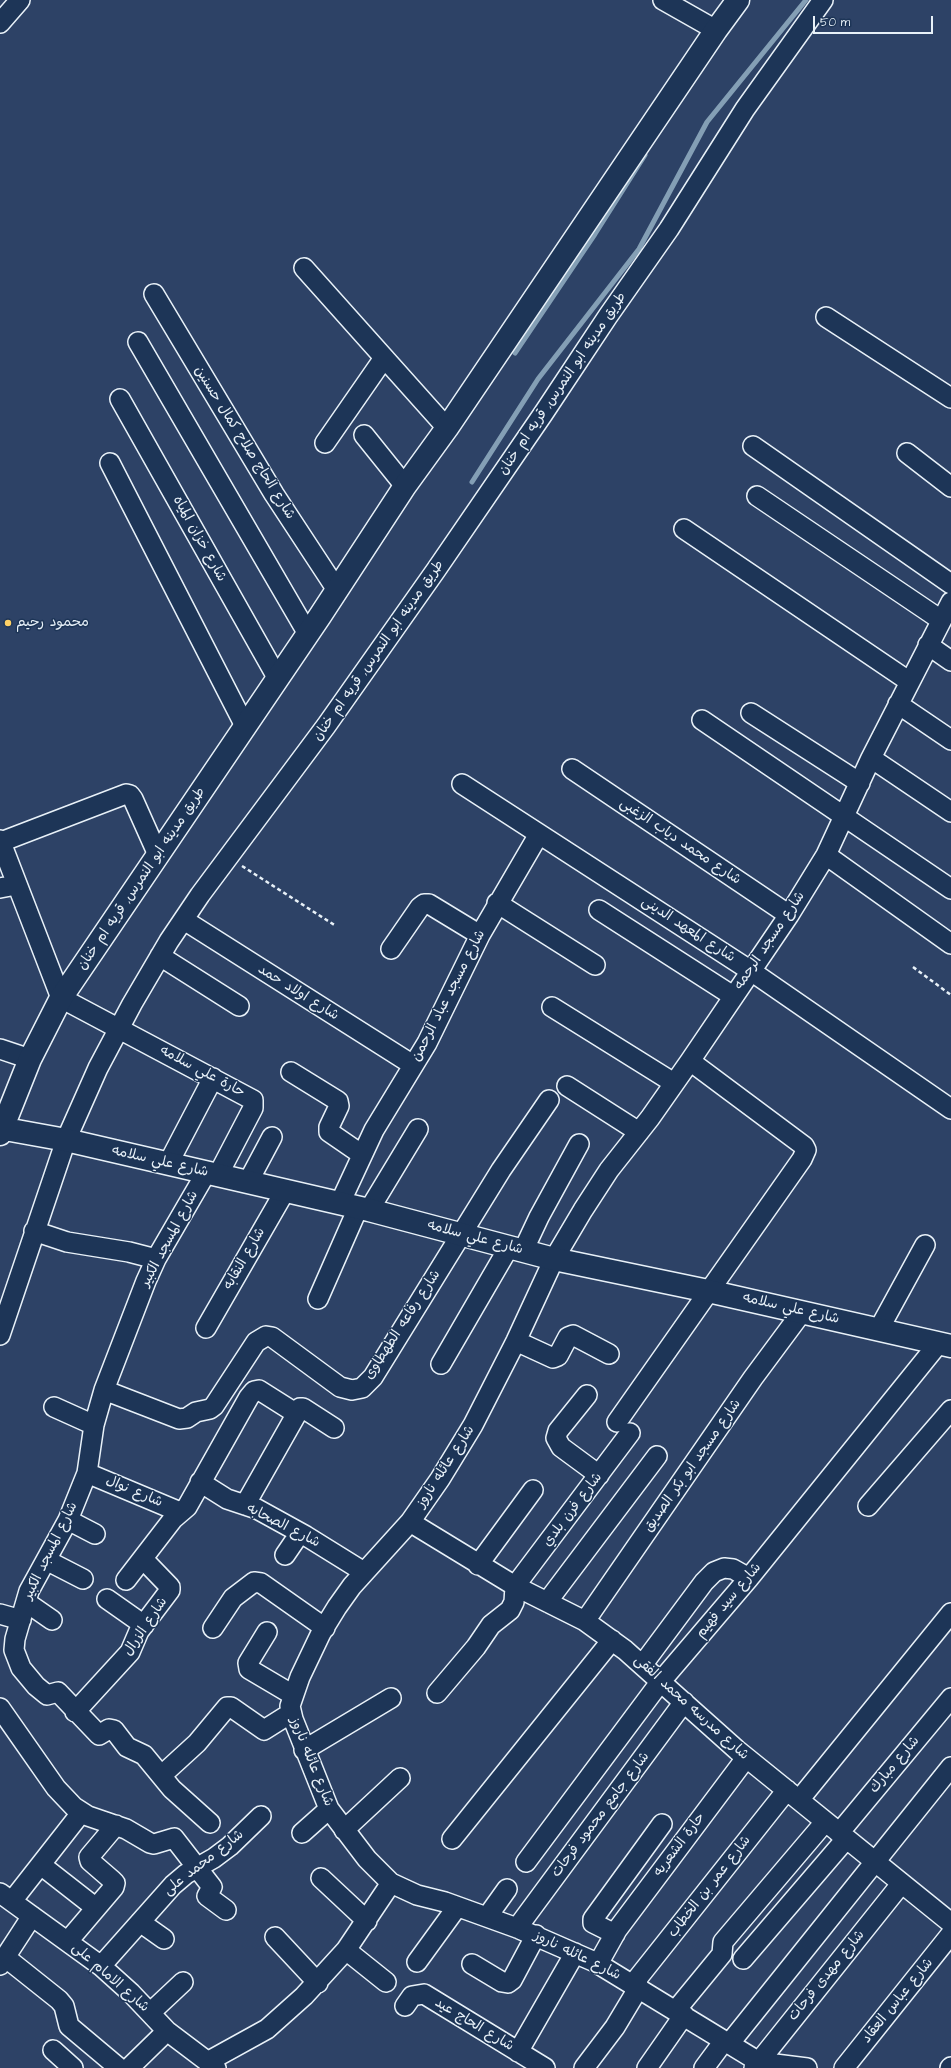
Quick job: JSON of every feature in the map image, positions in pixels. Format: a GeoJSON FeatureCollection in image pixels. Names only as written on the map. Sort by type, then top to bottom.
{"type":"FeatureCollection","features":[{"type":"Feature","properties":{"kind":"street"},"geometry":{"type":"LineString","coordinates":[[0,23],[20,0]]}},
{"type":"Feature","properties":{"kind":"street"},"geometry":{"type":"LineString","coordinates":[[663,0],[716,30]]}},
{"type":"Feature","properties":{"kind":"street","name":"طريق مدينه ابو النمرس, قريه ام خنان"},"geometry":{"type":"LineString","coordinates":[[1,1130],[30,1059],[61,998],[278,679],[405,486],[447,428],[716,30],[738,0]]}},
{"type":"Feature","properties":{"kind":"street","name":"طريق مدينه ابو النمرس, قريه ام خنان"},"geometry":{"type":"LineString","coordinates":[[0,1335],[66,1140],[98,1068],[160,956],[229,857],[326,726],[436,570],[608,316],[669,229],[744,109],[824,0]]}},
{"type":"Feature","properties":{"kind":"street"},"geometry":{"type":"LineString","coordinates":[[304,268],[447,428]]}},
{"type":"Feature","properties":{"kind":"street","name":"شارع الحاج صلاح كمال حسنين"},"geometry":{"type":"LineString","coordinates":[[154,294],[274,494],[337,590]]}},
{"type":"Feature","properties":{"kind":"street"},"geometry":{"type":"LineString","coordinates":[[826,317],[951,398]]}},
{"type":"Feature","properties":{"kind":"street"},"geometry":{"type":"LineString","coordinates":[[138,342],[184,418],[308,634]]}},
{"type":"Feature","properties":{"kind":"street"},"geometry":{"type":"LineString","coordinates":[[324,443],[384,358]]}},
{"type":"Feature","properties":{"kind":"street","name":"شارع خزان المياه"},"geometry":{"type":"LineString","coordinates":[[120,399],[278,679]]}},
{"type":"Feature","properties":{"kind":"street"},"geometry":{"type":"LineString","coordinates":[[364,435],[405,486]]}},
{"type":"Feature","properties":{"kind":"street"},"geometry":{"type":"LineString","coordinates":[[753,446],[951,584]]}},
{"type":"Feature","properties":{"kind":"street"},"geometry":{"type":"LineString","coordinates":[[907,453],[951,487]]}},
{"type":"Feature","properties":{"kind":"street"},"geometry":{"type":"LineString","coordinates":[[110,463],[245,726]]}},
{"type":"Feature","properties":{"kind":"street"},"geometry":{"type":"LineString","coordinates":[[757,496],[941,620]]}},
{"type":"Feature","properties":{"kind":"street"},"geometry":{"type":"LineString","coordinates":[[684,529],[910,682]]}},
{"type":"Feature","properties":{"kind":"street","name":"شارع مسجد الرحمه"},"geometry":{"type":"LineString","coordinates":[[554,1259],[609,1170],[639,1132],[690,1061],[751,971],[826,855],[871,758],[951,602]]}},
{"type":"Feature","properties":{"kind":"street"},"geometry":{"type":"LineString","coordinates":[[928,645],[951,661]]}},
{"type":"Feature","properties":{"kind":"street"},"geometry":{"type":"LineString","coordinates":[[898,704],[951,740]]}},
{"type":"Feature","properties":{"kind":"street"},"geometry":{"type":"LineString","coordinates":[[751,713],[860,783]]}},
{"type":"Feature","properties":{"kind":"street"},"geometry":{"type":"LineString","coordinates":[[702,720],[951,889]]}},
{"type":"Feature","properties":{"kind":"street"},"geometry":{"type":"LineString","coordinates":[[871,758],[951,812]]}},
{"type":"Feature","properties":{"kind":"street","name":"شارع محمد دياب الزغبى"},"geometry":{"type":"LineString","coordinates":[[572,770],[788,914]]}},
{"type":"Feature","properties":{"kind":"street","name":"شارع المعهد الدينى"},"geometry":{"type":"LineString","coordinates":[[462,784],[751,971],[951,1109]]}},
{"type":"Feature","properties":{"kind":"street"},"geometry":{"type":"LineString","coordinates":[[61,998],[8,886],[0,841],[126,794],[130,795],[133,799],[158,855]]}},
{"type":"Feature","properties":{"kind":"street","name":"شارع مسجد عباد الرحمن"},"geometry":{"type":"LineString","coordinates":[[356,1207],[361,1154],[440,1020],[480,934],[539,834]]}},
{"type":"Feature","properties":{"kind":"street"},"geometry":{"type":"LineString","coordinates":[[826,855],[951,944]]}},
{"type":"Feature","properties":{"kind":"street"},"geometry":{"type":"LineString","coordinates":[[497,903],[595,965]]}},
{"type":"Feature","properties":{"kind":"street"},"geometry":{"type":"LineString","coordinates":[[391,949],[420,907],[424,904],[429,904],[480,934]]}},
{"type":"Feature","properties":{"kind":"street"},"geometry":{"type":"LineString","coordinates":[[599,910],[733,996]]}},
{"type":"Feature","properties":{"kind":"street","name":"شارع اولاد حمد"},"geometry":{"type":"LineString","coordinates":[[184,920],[413,1066]]}},
{"type":"Feature","properties":{"kind":"street"},"geometry":{"type":"LineString","coordinates":[[160,956],[238,1006]]}},
{"type":"Feature","properties":{"kind":"street","name":"حارة علي سلامه"},"geometry":{"type":"LineString","coordinates":[[61,998],[254,1100],[254,1104],[212,1174]]}},
{"type":"Feature","properties":{"kind":"street"},"geometry":{"type":"LineString","coordinates":[[552,1007],[674,1083]]}},
{"type":"Feature","properties":{"kind":"street"},"geometry":{"type":"LineString","coordinates":[[0,1048],[30,1059]]}},
{"type":"Feature","properties":{"kind":"street","name":"شارع فرن بلدي"},"geometry":{"type":"LineString","coordinates":[[515,1586],[599,1475],[624,1427],[708,1290],[802,1159],[806,1150],[804,1146],[690,1061]]}},
{"type":"Feature","properties":{"kind":"street"},"geometry":{"type":"LineString","coordinates":[[291,1072],[338,1101],[339,1106],[329,1127],[329,1132],[361,1154]]}},
{"type":"Feature","properties":{"kind":"street"},"geometry":{"type":"LineString","coordinates":[[168,1164],[213,1078]]}},
{"type":"Feature","properties":{"kind":"street"},"geometry":{"type":"LineString","coordinates":[[566,1086],[639,1132]]}},
{"type":"Feature","properties":{"kind":"street","name":"شارع رفاعه الطهطاوى"},"geometry":{"type":"LineString","coordinates":[[104,1390],[180,1419],[187,1418],[196,1412],[210,1409],[214,1406],[256,1342],[266,1336],[272,1336],[340,1387],[352,1390],[362,1388],[373,1377],[500,1170],[549,1100]]}},
{"type":"Feature","properties":{"kind":"street"},"geometry":{"type":"LineString","coordinates":[[318,1299],[356,1207],[418,1129]]}},
{"type":"Feature","properties":{"kind":"street","name":"شارع علي سلامه"},"geometry":{"type":"LineString","coordinates":[[1,1130],[66,1140],[356,1207],[554,1259],[708,1290],[944,1345]]}},
{"type":"Feature","properties":{"kind":"street"},"geometry":{"type":"LineString","coordinates":[[248,1182],[272,1138]]}},
{"type":"Feature","properties":{"kind":"street"},"geometry":{"type":"LineString","coordinates":[[441,1364],[516,1249],[539,1217],[579,1144]]}},
{"type":"Feature","properties":{"kind":"street","name":"شارع المسجد الكبير"},"geometry":{"type":"LineString","coordinates":[[210,1823],[172,1789],[144,1755],[127,1746],[114,1730],[109,1729],[99,1735],[75,1712],[58,1692],[47,1695],[9,1661],[29,1591],[68,1520],[87,1473],[94,1425],[104,1390],[156,1259],[212,1174]]}},
{"type":"Feature","properties":{"kind":"street","name":"شارع النقابه"},"geometry":{"type":"LineString","coordinates":[[206,1328],[285,1191]]}},
{"type":"Feature","properties":{"kind":"street"},"geometry":{"type":"LineString","coordinates":[[34,1231],[66,1242],[129,1252],[156,1259]]}},
{"type":"Feature","properties":{"kind":"street"},"geometry":{"type":"LineString","coordinates":[[879,1329],[925,1245]]}},
{"type":"Feature","properties":{"kind":"street","name":"شارع عائله ناروز"},"geometry":{"type":"LineString","coordinates":[[554,1259],[516,1341],[473,1425],[440,1479],[410,1522],[352,1586],[324,1628],[292,1704],[304,1750],[329,1809],[367,1859],[391,1883],[416,1895],[457,1907],[517,1928],[598,1964],[727,2043],[756,2065],[807,2068]]}},
{"type":"Feature","properties":{"kind":"street","name":"شارع مسجد ابو بكر الصديق"},"geometry":{"type":"LineString","coordinates":[[585,1621],[753,1378],[802,1312]]}},
{"type":"Feature","properties":{"kind":"street"},"geometry":{"type":"LineString","coordinates":[[516,1341],[553,1358],[558,1356],[568,1336],[573,1335],[609,1354]]}},
{"type":"Feature","properties":{"kind":"street","name":"شارع سيد فهيم"},"geometry":{"type":"LineString","coordinates":[[526,1862],[661,1681],[944,1345]]}},
{"type":"Feature","properties":{"kind":"street"},"geometry":{"type":"LineString","coordinates":[[126,1580],[180,1512],[187,1507],[249,1397],[254,1391],[259,1390],[296,1414]]}},
{"type":"Feature","properties":{"kind":"street"},"geometry":{"type":"LineString","coordinates":[[587,1396],[558,1432],[556,1438],[561,1446],[599,1475]]}},
{"type":"Feature","properties":{"kind":"street"},"geometry":{"type":"LineString","coordinates":[[54,1408],[94,1425]]}},
{"type":"Feature","properties":{"kind":"street"},"geometry":{"type":"LineString","coordinates":[[245,1505],[300,1408],[303,1408],[334,1428]]}},
{"type":"Feature","properties":{"kind":"street"},"geometry":{"type":"LineString","coordinates":[[868,1506],[951,1410]]}},
{"type":"Feature","properties":{"kind":"street"},"geometry":{"type":"LineString","coordinates":[[547,1602],[657,1456]]}},
{"type":"Feature","properties":{"kind":"street","name":"شارع نوال"},"geometry":{"type":"LineString","coordinates":[[87,1473],[180,1512]]}},
{"type":"Feature","properties":{"kind":"street","name":"شارع الصحابه"},"geometry":{"type":"LineString","coordinates":[[200,1482],[227,1499],[256,1509],[300,1533],[364,1572]]}},
{"type":"Feature","properties":{"kind":"street"},"geometry":{"type":"LineString","coordinates":[[478,1565],[533,1490]]}},
{"type":"Feature","properties":{"kind":"street"},"geometry":{"type":"LineString","coordinates":[[68,1520],[95,1534]]}},
{"type":"Feature","properties":{"kind":"street","name":"شارع مدرسه محمد الفقى"},"geometry":{"type":"LineString","coordinates":[[410,1522],[478,1565],[515,1586],[585,1621],[612,1640],[643,1664],[746,1758],[951,1923]]}},
{"type":"Feature","properties":{"kind":"street"},"geometry":{"type":"LineString","coordinates":[[285,1555],[300,1533]]}},
{"type":"Feature","properties":{"kind":"street","name":"شارع الزرال"},"geometry":{"type":"LineString","coordinates":[[75,1712],[130,1652],[144,1625],[170,1590],[170,1586],[143,1559]]}},
{"type":"Feature","properties":{"kind":"street"},"geometry":{"type":"LineString","coordinates":[[46,1560],[83,1579]]}},
{"type":"Feature","properties":{"kind":"street"},"geometry":{"type":"LineString","coordinates":[[643,1664],[704,1582],[714,1572],[724,1568],[733,1569],[749,1578]]}},
{"type":"Feature","properties":{"kind":"street"},"geometry":{"type":"LineString","coordinates":[[213,1628],[233,1598],[254,1582],[260,1583],[324,1628]]}},
{"type":"Feature","properties":{"kind":"street"},"geometry":{"type":"LineString","coordinates":[[437,1693],[476,1647],[491,1625],[510,1610],[514,1602],[515,1586]]}},
{"type":"Feature","properties":{"kind":"street"},"geometry":{"type":"LineString","coordinates":[[107,1599],[144,1625]]}},
{"type":"Feature","properties":{"kind":"street"},"geometry":{"type":"LineString","coordinates":[[0,1614],[24,1611],[52,1620]]}},
{"type":"Feature","properties":{"kind":"street","name":"شارع عمر بن الخطاب"},"geometry":{"type":"LineString","coordinates":[[636,1986],[793,1795],[951,1613]]}},
{"type":"Feature","properties":{"kind":"street"},"geometry":{"type":"LineString","coordinates":[[162,1775],[197,1743],[228,1707],[264,1730],[292,1704],[249,1669],[248,1663],[267,1632]]}},
{"type":"Feature","properties":{"kind":"street"},"geometry":{"type":"LineString","coordinates":[[452,1839],[612,1640]]}},
{"type":"Feature","properties":{"kind":"street"},"geometry":{"type":"LineString","coordinates":[[304,1750],[391,1698]]}},
{"type":"Feature","properties":{"kind":"street","name":"شارع مبارك"},"geometry":{"type":"LineString","coordinates":[[837,1831],[951,1698]]}},
{"type":"Feature","properties":{"kind":"street","name":"شارع جامع محمود فرحات"},"geometry":{"type":"LineString","coordinates":[[517,1928],[684,1702]]}},
{"type":"Feature","properties":{"kind":"street"},"geometry":{"type":"LineString","coordinates":[[0,1708],[56,1788],[81,1813],[116,1825],[154,1844],[174,1838],[178,1841],[196,1868],[212,1886],[207,1896],[226,1910]]}},
{"type":"Feature","properties":{"kind":"street","name":"حارة الشعريه"},"geometry":{"type":"LineString","coordinates":[[598,1964],[615,1934],[746,1758]]}},
{"type":"Feature","properties":{"kind":"street"},"geometry":{"type":"LineString","coordinates":[[704,2068],[727,2043],[951,1768]]}},
{"type":"Feature","properties":{"kind":"street"},"geometry":{"type":"LineString","coordinates":[[344,1830],[400,1778]]}},
{"type":"Feature","properties":{"kind":"street"},"geometry":{"type":"LineString","coordinates":[[302,1833],[329,1809]]}},
{"type":"Feature","properties":{"kind":"street"},"geometry":{"type":"LineString","coordinates":[[6,1897],[41,1864],[81,1813]]}},
{"type":"Feature","properties":{"kind":"street","name":"شارع محمد على"},"geometry":{"type":"LineString","coordinates":[[101,1966],[173,1885],[230,1846],[261,1816]]}},
{"type":"Feature","properties":{"kind":"street","name":"حارة الشعريه"},"geometry":{"type":"LineString","coordinates":[[615,1934],[593,1923],[593,1919],[662,1824]]}},
{"type":"Feature","properties":{"kind":"street"},"geometry":{"type":"LineString","coordinates":[[68,1941],[114,1887],[115,1883],[90,1861],[89,1857],[116,1825]]}},
{"type":"Feature","properties":{"kind":"street"},"geometry":{"type":"LineString","coordinates":[[743,1959],[837,1831]]}},
{"type":"Feature","properties":{"kind":"street"},"geometry":{"type":"LineString","coordinates":[[647,2068],[680,2013],[722,1954],[723,1942],[837,1831]]}},
{"type":"Feature","properties":{"kind":"street"},"geometry":{"type":"LineString","coordinates":[[41,1864],[96,1908]]}},
{"type":"Feature","properties":{"kind":"street"},"geometry":{"type":"LineString","coordinates":[[321,1878],[366,1920]]}},
{"type":"Feature","properties":{"kind":"street"},"geometry":{"type":"LineString","coordinates":[[212,2065],[267,2029],[318,1983],[346,1950],[391,1883]]}},
{"type":"Feature","properties":{"kind":"street","name":"شارع مهدى فرحات"},"geometry":{"type":"LineString","coordinates":[[756,2065],[901,1884]]}},
{"type":"Feature","properties":{"kind":"street"},"geometry":{"type":"LineString","coordinates":[[487,1917],[507,1889]]}},
{"type":"Feature","properties":{"kind":"street","name":"شارع الامام على"},"geometry":{"type":"LineString","coordinates":[[6,1897],[101,1966],[151,2012],[167,2031],[212,2065]]}},
{"type":"Feature","properties":{"kind":"street"},"geometry":{"type":"LineString","coordinates":[[417,1962],[457,1907]]}},
{"type":"Feature","properties":{"kind":"street"},"geometry":{"type":"LineString","coordinates":[[32,1916],[2,1961],[59,2000],[64,2006],[69,2026],[119,2068]]}},
{"type":"Feature","properties":{"kind":"street"},"geometry":{"type":"LineString","coordinates":[[140,1922],[164,1939]]}},
{"type":"Feature","properties":{"kind":"street","name":"شارع عباس العقاد"},"geometry":{"type":"LineString","coordinates":[[844,2068],[951,1934]]}},
{"type":"Feature","properties":{"kind":"street"},"geometry":{"type":"LineString","coordinates":[[472,1964],[502,1982],[508,1983],[512,1980],[536,1936]]}},
{"type":"Feature","properties":{"kind":"street"},"geometry":{"type":"LineString","coordinates":[[274,1937],[318,1983]]}},
{"type":"Feature","properties":{"kind":"street"},"geometry":{"type":"LineString","coordinates":[[346,1950],[386,1982]]}},
{"type":"Feature","properties":{"kind":"street"},"geometry":{"type":"LineString","coordinates":[[518,2052],[575,1953]]}},
{"type":"Feature","properties":{"kind":"street"},"geometry":{"type":"LineString","coordinates":[[151,2012],[183,1982]]}},
{"type":"Feature","properties":{"kind":"street"},"geometry":{"type":"LineString","coordinates":[[584,2068],[615,2028],[636,1986]]}},
{"type":"Feature","properties":{"kind":"street","name":"شارع الحاج عيد"},"geometry":{"type":"LineString","coordinates":[[405,2006],[412,1996],[424,1994],[545,2068]]}},
{"type":"Feature","properties":{"kind":"street"},"geometry":{"type":"LineString","coordinates":[[130,2068],[167,2031]]}},
{"type":"Feature","properties":{"kind":"street"},"geometry":{"type":"LineString","coordinates":[[53,2050],[73,2068]]}},
{"type":"Feature","properties":{"kind":"path"},"geometry":{"type":"LineString","coordinates":[[229,857],[336,926]]}},
{"type":"Feature","properties":{"kind":"path"},"geometry":{"type":"LineString","coordinates":[[912,967],[951,995]]}},
{"type":"Feature","properties":{"kind":"waterway"},"geometry":{"type":"LineString","coordinates":[[472,482],[538,379],[639,249],[707,122],[806,0]]}},
{"type":"Feature","properties":{"kind":"waterway"},"geometry":{"type":"LineString","coordinates":[[515,353],[595,234],[645,155]]}},
{"type":"Feature","properties":{"kind":"place","name":"محمود رحيم"},"geometry":{"type":"Point","coordinates":[8,623]}}]}
